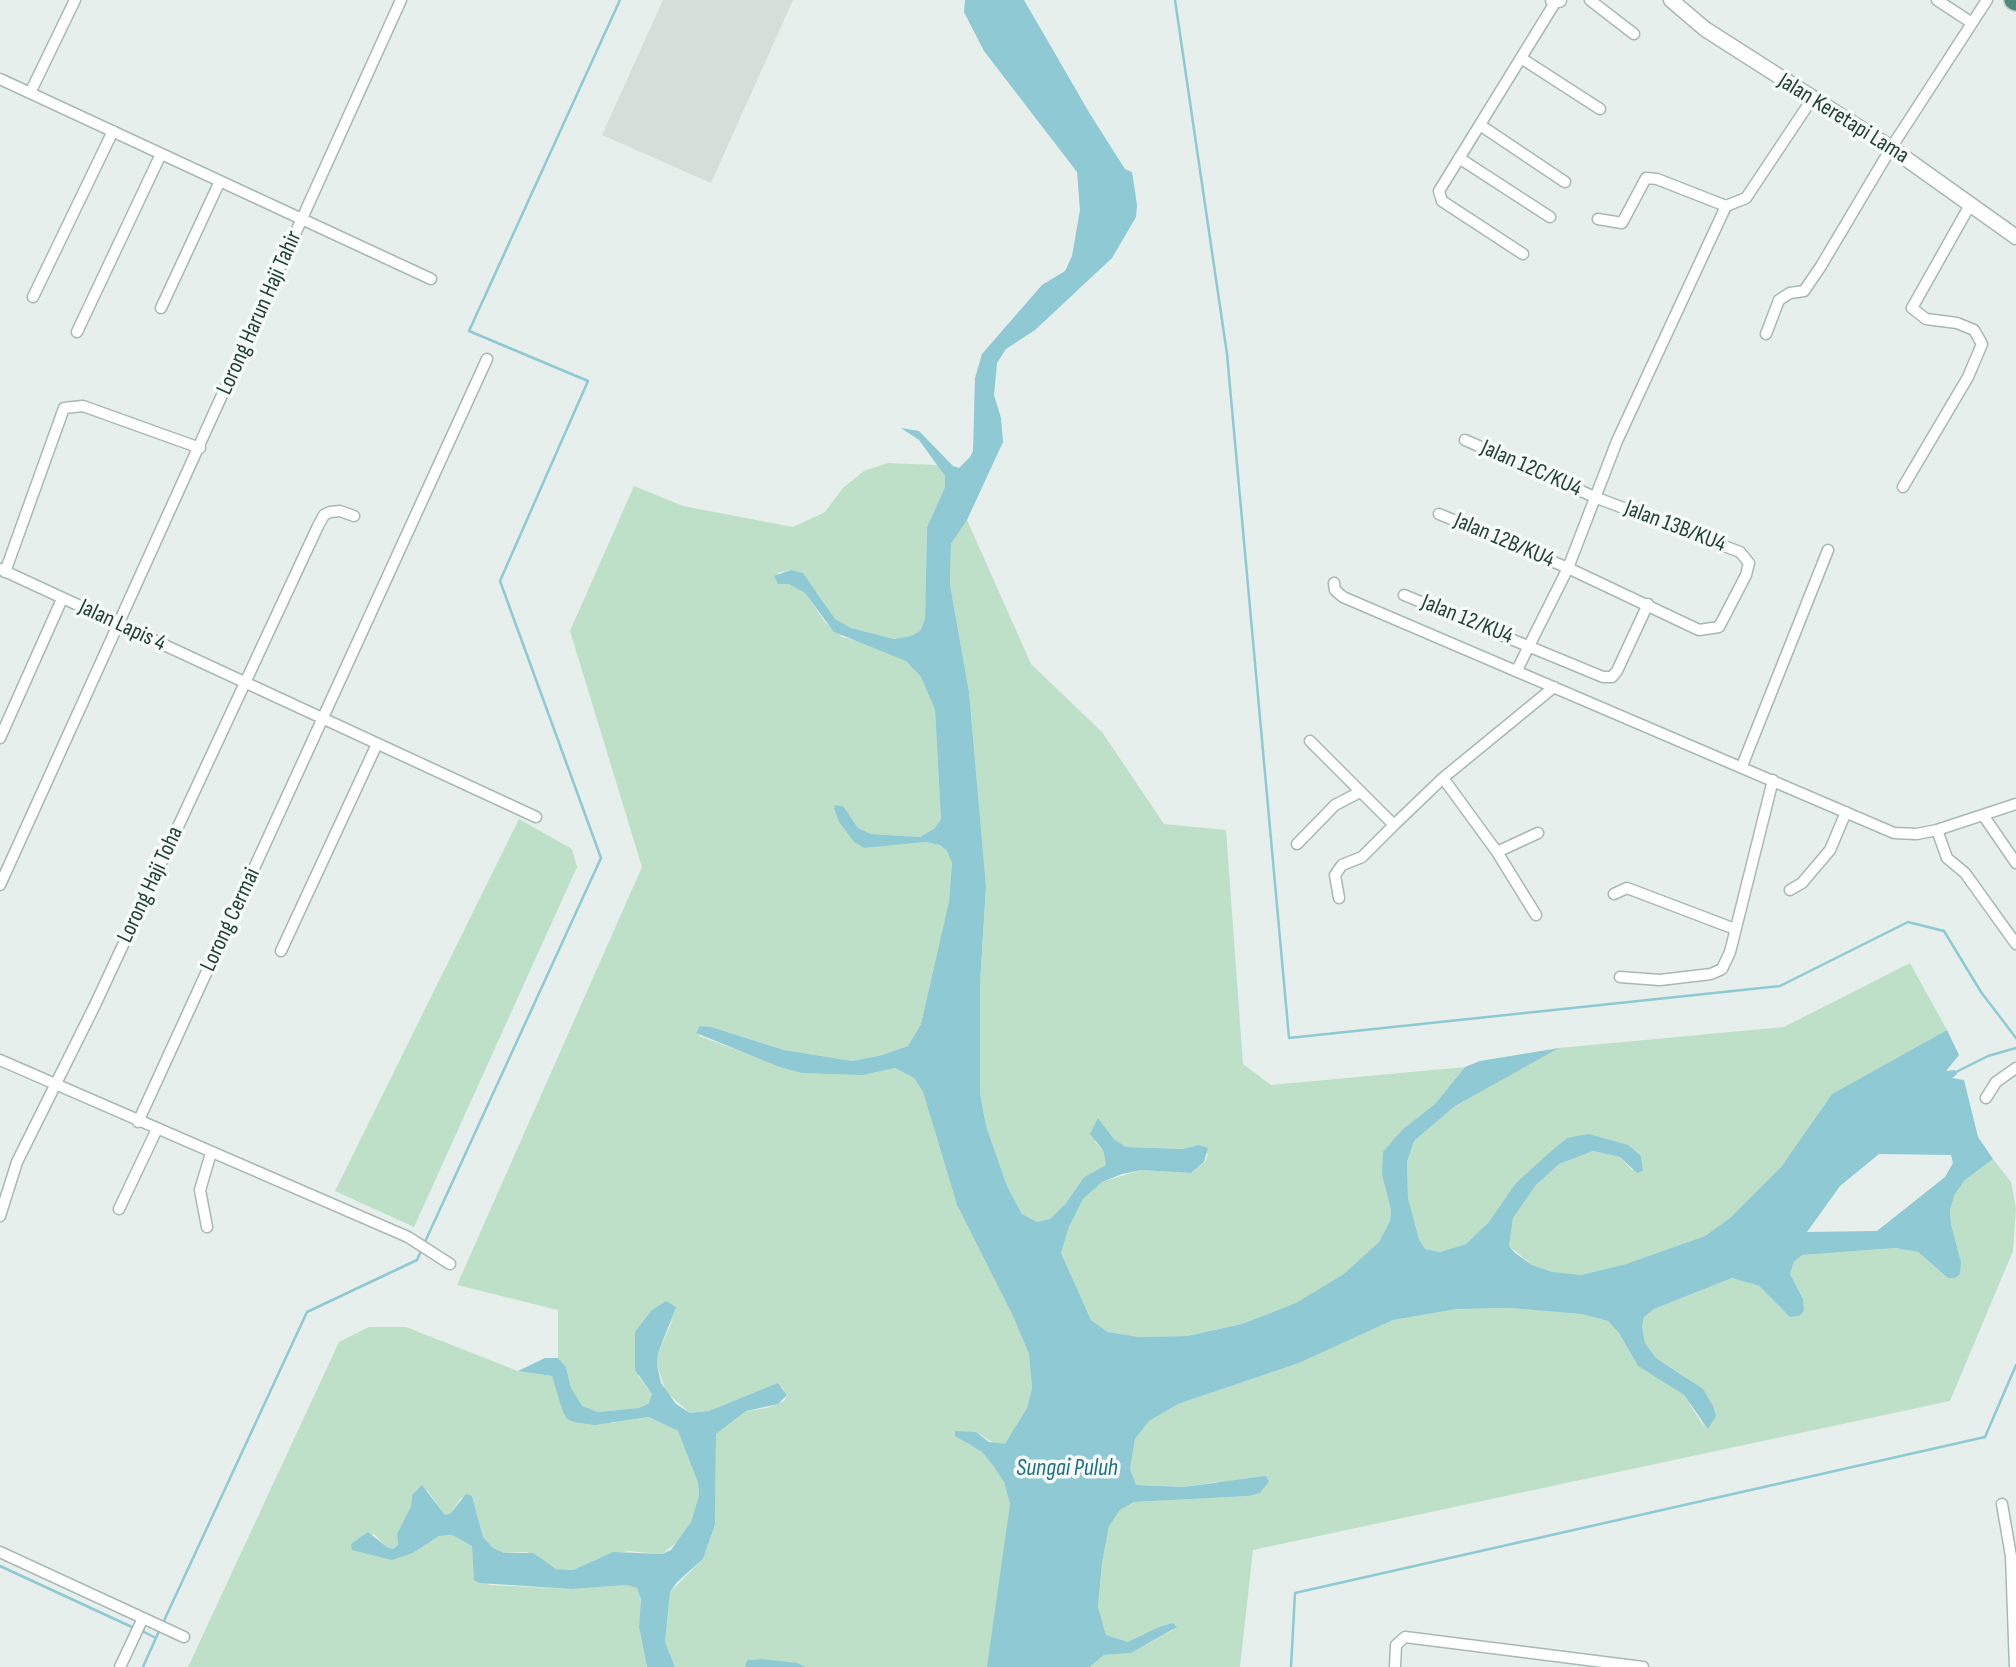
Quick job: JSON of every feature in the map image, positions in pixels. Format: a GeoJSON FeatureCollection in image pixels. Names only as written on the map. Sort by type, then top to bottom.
{"type":"FeatureCollection","features":[{"type":"Feature","properties":{"kind":"street"},"geometry":{"type":"LineString","coordinates":[[30,93],[75,0]]}},
{"type":"Feature","properties":{"kind":"street","name":"Lorong Harun Haji Tahir"},"geometry":{"type":"LineString","coordinates":[[0,885],[401,0]]}},
{"type":"Feature","properties":{"kind":"street"},"geometry":{"type":"LineString","coordinates":[[1523,254],[1442,201],[1439,191],[1556,0]]}},
{"type":"Feature","properties":{"kind":"street"},"geometry":{"type":"LineString","coordinates":[[1590,0],[1634,34]]}},
{"type":"Feature","properties":{"kind":"street","name":"Jalan Keretapi Lama"},"geometry":{"type":"LineString","coordinates":[[1671,0],[1705,29],[1891,148],[2016,237]]}},
{"type":"Feature","properties":{"kind":"street"},"geometry":{"type":"LineString","coordinates":[[1937,0],[1972,23]]}},
{"type":"Feature","properties":{"kind":"street"},"geometry":{"type":"LineString","coordinates":[[1766,334],[1779,300],[1790,293],[1804,291],[1815,275],[1891,148],[1987,0]]}},
{"type":"Feature","properties":{"kind":"street"},"geometry":{"type":"LineString","coordinates":[[1521,58],[1600,109]]}},
{"type":"Feature","properties":{"kind":"street"},"geometry":{"type":"LineString","coordinates":[[0,79],[431,279]]}},
{"type":"Feature","properties":{"kind":"street"},"geometry":{"type":"LineString","coordinates":[[1517,670],[1568,568],[1623,429],[1726,206],[1746,198],[1812,99]]}},
{"type":"Feature","properties":{"kind":"street"},"geometry":{"type":"LineString","coordinates":[[1480,125],[1565,182]]}},
{"type":"Feature","properties":{"kind":"street"},"geometry":{"type":"LineString","coordinates":[[33,297],[113,131]]}},
{"type":"Feature","properties":{"kind":"street"},"geometry":{"type":"LineString","coordinates":[[77,332],[161,154]]}},
{"type":"Feature","properties":{"kind":"street"},"geometry":{"type":"LineString","coordinates":[[1459,158],[1550,217]]}},
{"type":"Feature","properties":{"kind":"street"},"geometry":{"type":"LineString","coordinates":[[1598,219],[1622,223],[1646,178],[1657,178],[1726,206]]}},
{"type":"Feature","properties":{"kind":"street"},"geometry":{"type":"LineString","coordinates":[[161,308],[220,181]]}},
{"type":"Feature","properties":{"kind":"street"},"geometry":{"type":"LineString","coordinates":[[1903,487],[1962,387],[1982,344],[1974,330],[1957,323],[1926,319],[1912,308],[1970,205]]}},
{"type":"Feature","properties":{"kind":"street","name":"Lorong Cermai"},"geometry":{"type":"LineString","coordinates":[[138,1122],[487,359]]}},
{"type":"Feature","properties":{"kind":"street"},"geometry":{"type":"LineString","coordinates":[[3,571],[64,408],[83,406],[200,448]]}},
{"type":"Feature","properties":{"kind":"street","name":"Jalan 12C/KU4"},"geometry":{"type":"LineString","coordinates":[[1465,440],[1597,498]]}},
{"type":"Feature","properties":{"kind":"street","name":"Jalan 13B/KU4"},"geometry":{"type":"LineString","coordinates":[[1597,498],[1740,552],[1749,562]]}},
{"type":"Feature","properties":{"kind":"street","name":"Lorong Haji Toha"},"geometry":{"type":"LineString","coordinates":[[0,1216],[17,1162],[95,1006],[243,683],[324,515],[340,511],[354,516]]}},
{"type":"Feature","properties":{"kind":"street","name":"Jalan 12B/KU4"},"geometry":{"type":"LineString","coordinates":[[1439,514],[1568,568],[1699,630],[1719,627],[1746,575],[1749,562]]}},
{"type":"Feature","properties":{"kind":"street"},"geometry":{"type":"LineString","coordinates":[[1742,766],[1828,550]]}},
{"type":"Feature","properties":{"kind":"street","name":"Jalan Lapis 4"},"geometry":{"type":"LineString","coordinates":[[3,571],[536,817]]}},
{"type":"Feature","properties":{"kind":"street"},"geometry":{"type":"LineString","coordinates":[[1334,583],[1335,590],[1343,597],[1894,833],[1917,834],[1937,830],[2016,804]]}},
{"type":"Feature","properties":{"kind":"street","name":"Jalan 12/KU4"},"geometry":{"type":"LineString","coordinates":[[1404,595],[1603,677],[1612,677],[1647,604]]}},
{"type":"Feature","properties":{"kind":"street"},"geometry":{"type":"LineString","coordinates":[[0,738],[62,599]]}},
{"type":"Feature","properties":{"kind":"street"},"geometry":{"type":"LineString","coordinates":[[1339,898],[1335,875],[1342,865],[1362,857],[1443,778],[1554,687]]}},
{"type":"Feature","properties":{"kind":"street"},"geometry":{"type":"LineString","coordinates":[[1310,741],[1394,825]]}},
{"type":"Feature","properties":{"kind":"street"},"geometry":{"type":"LineString","coordinates":[[281,951],[377,744]]}},
{"type":"Feature","properties":{"kind":"street"},"geometry":{"type":"LineString","coordinates":[[1443,778],[1497,852],[1536,915]]}},
{"type":"Feature","properties":{"kind":"street"},"geometry":{"type":"LineString","coordinates":[[1620,977],[1660,980],[1712,974],[1722,969],[1730,952],[1773,779]]}},
{"type":"Feature","properties":{"kind":"street"},"geometry":{"type":"LineString","coordinates":[[1297,844],[1335,805],[1360,792]]}},
{"type":"Feature","properties":{"kind":"street"},"geometry":{"type":"LineString","coordinates":[[1790,890],[1802,883],[1830,850],[1846,812]]}},
{"type":"Feature","properties":{"kind":"street"},"geometry":{"type":"LineString","coordinates":[[1983,814],[2016,863]]}},
{"type":"Feature","properties":{"kind":"street"},"geometry":{"type":"LineString","coordinates":[[1937,830],[1947,858],[1965,873],[2016,944]]}},
{"type":"Feature","properties":{"kind":"street"},"geometry":{"type":"LineString","coordinates":[[1497,852],[1538,833]]}},
{"type":"Feature","properties":{"kind":"street"},"geometry":{"type":"LineString","coordinates":[[1614,894],[1628,888],[1735,929]]}},
{"type":"Feature","properties":{"kind":"street"},"geometry":{"type":"LineString","coordinates":[[0,1060],[408,1237],[433,1250],[450,1264]]}},
{"type":"Feature","properties":{"kind":"street"},"geometry":{"type":"LineString","coordinates":[[1986,1098],[1996,1082],[2016,1068]]}},
{"type":"Feature","properties":{"kind":"street"},"geometry":{"type":"LineString","coordinates":[[119,1209],[157,1129]]}},
{"type":"Feature","properties":{"kind":"street"},"geometry":{"type":"LineString","coordinates":[[206,1227],[200,1190],[211,1153]]}},
{"type":"Feature","properties":{"kind":"street"},"geometry":{"type":"LineString","coordinates":[[2002,1504],[2011,1556],[2015,1667]]}},
{"type":"Feature","properties":{"kind":"street"},"geometry":{"type":"LineString","coordinates":[[0,1552],[142,1625],[168,1629],[184,1637]]}},
{"type":"Feature","properties":{"kind":"street"},"geometry":{"type":"LineString","coordinates":[[120,1667],[142,1625]]}},
{"type":"Feature","properties":{"kind":"street"},"geometry":{"type":"LineString","coordinates":[[1395,1667],[1396,1645],[1405,1637],[1643,1667]]}},
{"type":"Feature","properties":{"kind":"shaded area"},"geometry":{"type":"Polygon","coordinates":[[[663,0],[793,0],[711,183],[602,135],[663,0]]]}},
{"type":"Feature","properties":{"kind":"green space"},"geometry":{"type":"Polygon","coordinates":[[[888,463],[937,465],[945,476],[945,487],[927,527],[925,619],[920,631],[911,636],[894,639],[851,628],[835,620],[817,592],[791,570],[777,573],[805,593],[825,622],[842,637],[868,644],[906,661],[921,677],[935,710],[941,819],[935,828],[920,837],[871,834],[858,828],[844,807],[839,822],[854,842],[864,848],[926,842],[940,845],[947,851],[952,862],[949,901],[921,1024],[908,1046],[852,1061],[784,1050],[711,1027],[700,1026],[699,1036],[751,1055],[863,1075],[895,1068],[914,1078],[923,1092],[957,1205],[1029,1354],[1032,1388],[1027,1408],[1012,1435],[1005,1444],[997,1445],[976,1432],[966,1443],[982,1452],[994,1467],[1004,1482],[1010,1504],[994,1633],[987,1667],[806,1667],[761,1659],[747,1660],[745,1667],[675,1667],[665,1642],[670,1592],[703,1559],[715,1526],[716,1434],[746,1411],[767,1408],[784,1401],[787,1395],[782,1387],[749,1395],[709,1411],[690,1413],[666,1392],[657,1365],[658,1353],[674,1317],[638,1376],[652,1394],[652,1401],[639,1408],[598,1412],[581,1406],[571,1388],[566,1367],[558,1358],[558,1310],[457,1285],[642,867],[570,631],[634,486],[683,506],[793,527],[825,512],[843,488],[864,471],[888,463]]]}},
{"type":"Feature","properties":{"kind":"green space"},"geometry":{"type":"Polygon","coordinates":[[[967,520],[1031,664],[1102,732],[1164,824],[1226,830],[1243,1064],[1271,1085],[1465,1067],[1435,1104],[1403,1129],[1382,1175],[1391,1210],[1390,1221],[1379,1242],[1345,1274],[1297,1303],[1242,1324],[1186,1336],[1139,1337],[1108,1332],[1091,1320],[1061,1253],[1069,1227],[1083,1199],[1102,1182],[1141,1170],[1191,1173],[1205,1162],[1208,1154],[1198,1145],[1183,1149],[1126,1147],[1114,1139],[1098,1118],[1095,1142],[1103,1150],[1106,1165],[1084,1177],[1066,1203],[1050,1219],[1037,1222],[1022,1214],[1007,1186],[986,1126],[980,1093],[980,983],[986,886],[969,692],[950,585],[951,544],[967,520]]]}},
{"type":"Feature","properties":{"kind":"green space"},"geometry":{"type":"Polygon","coordinates":[[[519,819],[572,849],[577,867],[414,1227],[335,1191],[519,819]]]}},
{"type":"Feature","properties":{"kind":"green space"},"geometry":{"type":"Polygon","coordinates":[[[1910,963],[1947,1030],[1832,1094],[1781,1167],[1731,1217],[1705,1236],[1626,1264],[1581,1275],[1552,1273],[1532,1265],[1509,1246],[1513,1218],[1536,1185],[1559,1164],[1593,1151],[1620,1157],[1632,1170],[1643,1170],[1641,1156],[1567,1138],[1516,1183],[1488,1223],[1466,1244],[1440,1252],[1425,1249],[1419,1239],[1408,1198],[1407,1162],[1414,1141],[1455,1106],[1497,1082],[1559,1048],[1784,1027],[1910,963]]]}},
{"type":"Feature","properties":{"kind":"green space"},"geometry":{"type":"Polygon","coordinates":[[[1993,1159],[2011,1182],[2016,1208],[2013,1251],[1950,1401],[1253,1550],[1240,1667],[1090,1667],[1104,1655],[1131,1653],[1173,1630],[1173,1623],[1128,1642],[1106,1635],[1098,1607],[1102,1563],[1109,1525],[1120,1510],[1134,1502],[1248,1496],[1264,1489],[1216,1482],[1183,1487],[1136,1485],[1130,1469],[1135,1439],[1149,1421],[1178,1404],[1299,1363],[1393,1320],[1457,1309],[1510,1308],[1581,1314],[1608,1321],[1619,1333],[1638,1366],[1684,1395],[1704,1427],[1687,1378],[1656,1358],[1645,1343],[1642,1327],[1644,1317],[1654,1309],[1732,1278],[1759,1286],[1790,1317],[1798,1316],[1803,1299],[1790,1274],[1794,1262],[1802,1255],[1895,1248],[1918,1252],[1948,1278],[1961,1262],[1951,1224],[1950,1209],[1955,1194],[1965,1180],[1993,1159]]]}},
{"type":"Feature","properties":{"kind":"green space"},"geometry":{"type":"Polygon","coordinates":[[[369,1327],[406,1327],[518,1371],[552,1376],[567,1419],[611,1423],[649,1417],[678,1431],[698,1483],[699,1495],[691,1522],[680,1540],[662,1554],[628,1551],[599,1558],[573,1570],[556,1569],[527,1552],[504,1553],[493,1548],[483,1537],[472,1496],[461,1498],[451,1513],[445,1515],[427,1490],[412,1495],[411,1506],[397,1534],[398,1545],[393,1549],[387,1547],[374,1534],[351,1544],[413,1553],[439,1536],[452,1535],[472,1546],[474,1567],[489,1585],[572,1589],[627,1585],[637,1588],[641,1599],[639,1627],[647,1667],[188,1667],[339,1342],[369,1327]]]}},
{"type":"Feature","properties":{"kind":"water","name":"Sungai Puluh"},"geometry":{"type":"Polygon","coordinates":[[[965,0],[1024,0],[1090,114],[1125,169],[1132,172],[1137,205],[1136,217],[1112,258],[1035,330],[1006,349],[997,363],[994,395],[1001,418],[1003,442],[967,520],[951,544],[950,585],[969,692],[986,886],[980,983],[980,1093],[986,1126],[1007,1186],[1022,1214],[1037,1222],[1050,1219],[1066,1203],[1084,1177],[1106,1165],[1103,1150],[1090,1134],[1098,1118],[1114,1139],[1126,1147],[1183,1149],[1198,1145],[1208,1148],[1204,1162],[1191,1173],[1141,1170],[1122,1174],[1102,1182],[1083,1199],[1069,1227],[1061,1253],[1091,1320],[1108,1332],[1139,1337],[1187,1336],[1242,1324],[1296,1303],[1344,1274],[1379,1242],[1390,1221],[1391,1210],[1382,1175],[1383,1152],[1403,1129],[1435,1104],[1465,1067],[1480,1061],[1559,1048],[1455,1106],[1414,1141],[1407,1162],[1408,1198],[1419,1239],[1425,1249],[1440,1252],[1466,1244],[1488,1223],[1516,1183],[1549,1153],[1567,1138],[1589,1134],[1628,1145],[1641,1156],[1643,1171],[1637,1173],[1620,1157],[1593,1151],[1559,1164],[1536,1185],[1513,1218],[1509,1246],[1515,1253],[1532,1265],[1552,1272],[1581,1275],[1626,1264],[1705,1236],[1731,1217],[1781,1167],[1832,1094],[1947,1030],[1959,1055],[1946,1071],[1955,1070],[1957,1074],[1952,1078],[1964,1080],[1978,1137],[1993,1159],[1965,1180],[1955,1194],[1950,1209],[1961,1262],[1960,1274],[1955,1278],[1948,1278],[1918,1252],[1895,1248],[1802,1255],[1794,1262],[1790,1274],[1803,1299],[1804,1311],[1799,1316],[1790,1317],[1759,1286],[1732,1278],[1654,1309],[1644,1317],[1642,1327],[1645,1343],[1656,1358],[1703,1389],[1713,1406],[1716,1416],[1708,1429],[1684,1395],[1638,1366],[1619,1333],[1608,1321],[1581,1314],[1510,1308],[1457,1309],[1393,1320],[1299,1363],[1178,1404],[1149,1421],[1135,1439],[1130,1469],[1136,1485],[1183,1487],[1266,1476],[1269,1481],[1260,1493],[1248,1496],[1134,1502],[1120,1510],[1109,1526],[1102,1563],[1098,1607],[1106,1635],[1128,1642],[1159,1627],[1173,1623],[1177,1627],[1131,1653],[1104,1655],[1090,1667],[987,1667],[1010,1504],[1004,1482],[994,1467],[982,1452],[955,1436],[955,1431],[976,1432],[989,1442],[1005,1444],[1027,1408],[1032,1388],[1029,1354],[957,1205],[923,1092],[914,1078],[895,1068],[863,1075],[802,1073],[780,1067],[696,1033],[700,1026],[711,1027],[784,1050],[852,1061],[908,1046],[921,1024],[949,901],[952,863],[947,851],[940,845],[926,842],[864,848],[854,842],[839,822],[834,808],[835,805],[844,807],[858,828],[871,834],[920,837],[935,828],[941,819],[935,710],[921,677],[906,661],[834,632],[805,593],[789,584],[778,584],[774,576],[791,570],[803,573],[835,619],[851,628],[894,639],[911,636],[920,631],[925,619],[927,527],[945,487],[945,476],[919,440],[901,428],[919,431],[953,466],[959,468],[970,457],[973,451],[975,378],[982,354],[1042,285],[1065,271],[1072,256],[1080,210],[1077,172],[984,51],[964,12],[965,0]],[[1879,1154],[1840,1186],[1807,1232],[1877,1231],[1945,1177],[1953,1163],[1951,1155],[1879,1154]]]}},
{"type":"Feature","properties":{"kind":"water"},"geometry":{"type":"Polygon","coordinates":[[[666,1301],[676,1307],[658,1353],[657,1365],[661,1383],[676,1404],[690,1413],[709,1411],[778,1383],[787,1395],[778,1404],[746,1411],[716,1434],[715,1525],[703,1559],[677,1582],[670,1592],[665,1642],[675,1667],[647,1667],[639,1627],[641,1599],[637,1588],[627,1585],[572,1589],[479,1583],[474,1580],[472,1546],[452,1535],[439,1536],[413,1553],[392,1560],[352,1550],[351,1544],[368,1532],[387,1547],[393,1549],[398,1545],[397,1534],[411,1506],[412,1495],[422,1485],[445,1515],[451,1513],[466,1494],[472,1496],[483,1537],[493,1548],[504,1553],[533,1553],[556,1569],[573,1570],[613,1552],[662,1554],[671,1550],[691,1522],[699,1495],[698,1483],[678,1431],[649,1417],[595,1425],[574,1422],[567,1419],[563,1412],[552,1376],[518,1371],[545,1358],[558,1358],[566,1367],[571,1388],[582,1406],[598,1412],[639,1408],[649,1403],[652,1394],[635,1370],[635,1332],[651,1311],[666,1301]]]}},
{"type":"Feature","properties":{"kind":"water"},"geometry":{"type":"Polygon","coordinates":[[[747,1660],[797,1663],[806,1667],[745,1667],[747,1660]]]}},
{"type":"Feature","properties":{"kind":"waterway"},"geometry":{"type":"LineString","coordinates":[[424,1244],[601,858],[500,581],[588,381],[469,331],[620,0]]}},
{"type":"Feature","properties":{"kind":"waterway"},"geometry":{"type":"LineString","coordinates":[[1175,0],[1227,354],[1289,1038],[1780,986],[1908,922],[1944,931],[1981,992],[2016,1038]]}},
{"type":"Feature","properties":{"kind":"waterway"},"geometry":{"type":"LineString","coordinates":[[1956,1072],[1988,1056],[2016,1048]]}},
{"type":"Feature","properties":{"kind":"waterway"},"geometry":{"type":"LineString","coordinates":[[162,1625],[307,1312],[417,1260],[421,1251]]}},
{"type":"Feature","properties":{"kind":"waterway"},"geometry":{"type":"LineString","coordinates":[[1291,1667],[1295,1593],[1985,1437],[2016,1365]]}},
{"type":"Feature","properties":{"kind":"waterway"},"geometry":{"type":"LineString","coordinates":[[0,1566],[134,1628]]}},
{"type":"Feature","properties":{"kind":"waterway"},"geometry":{"type":"LineString","coordinates":[[140,1630],[156,1638]]}},
{"type":"Feature","properties":{"kind":"waterway"},"geometry":{"type":"LineString","coordinates":[[143,1667],[159,1631]]}}]}
